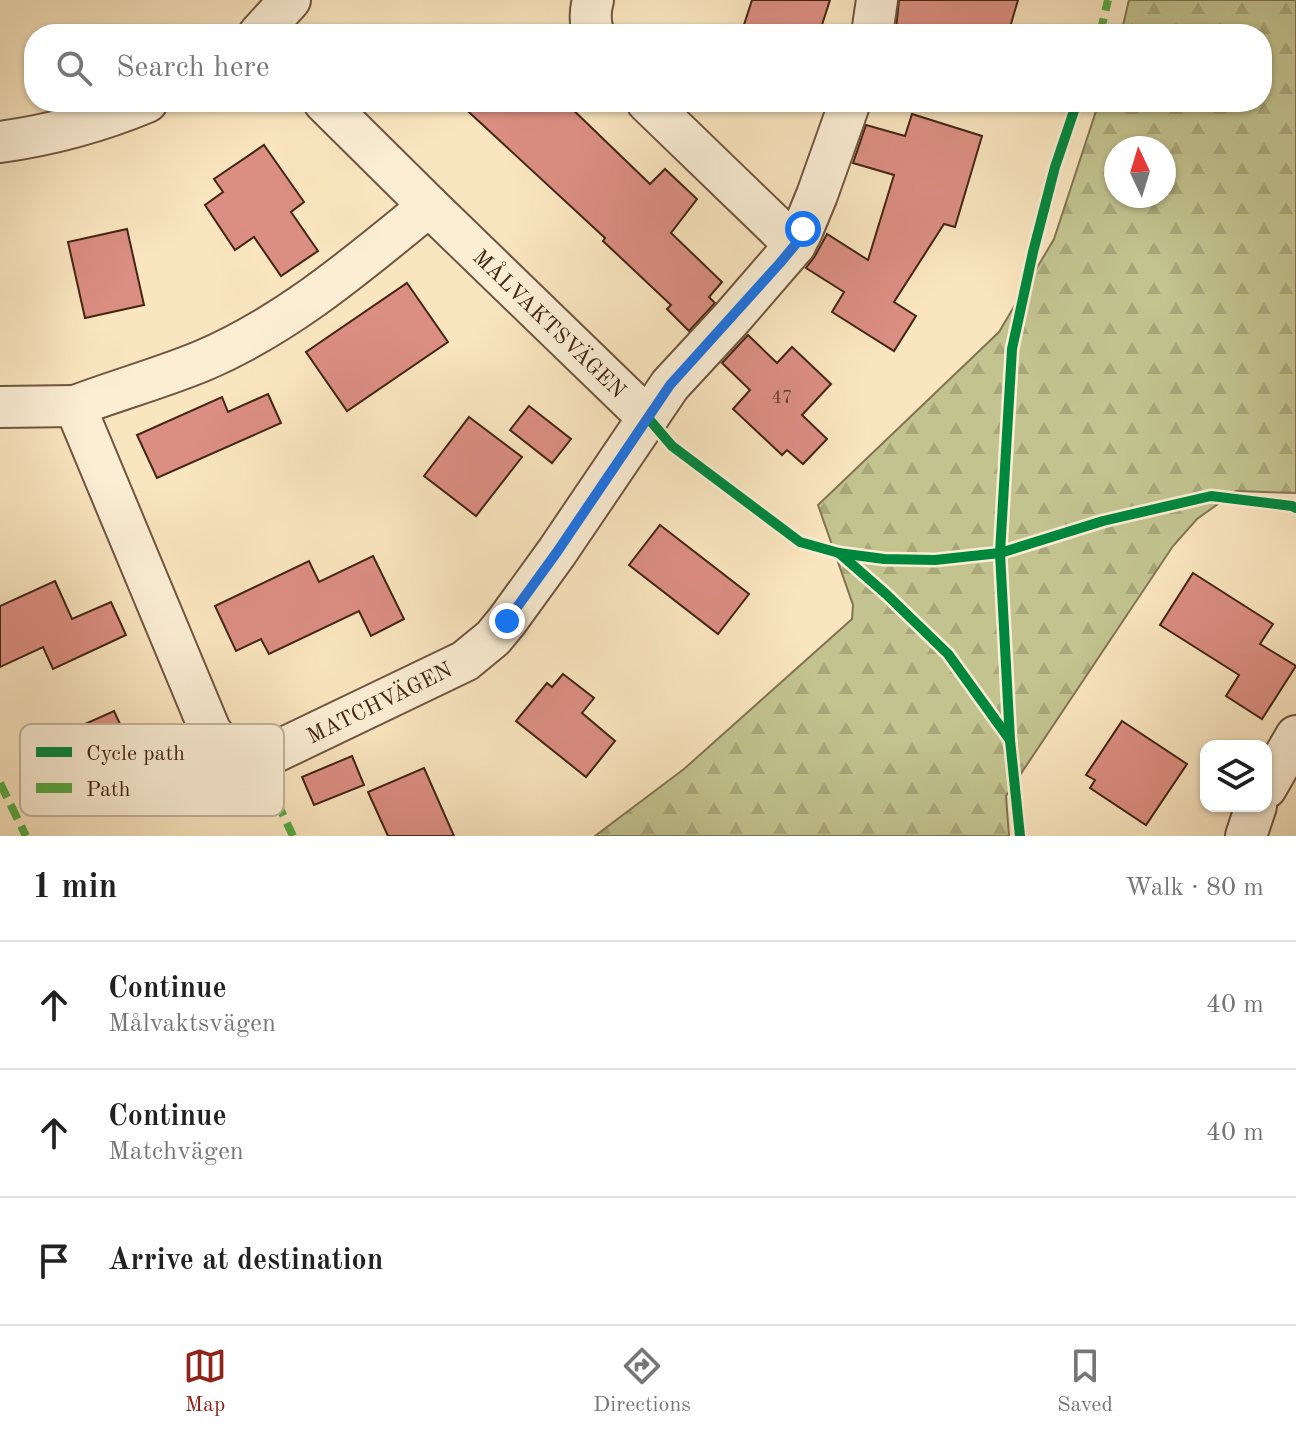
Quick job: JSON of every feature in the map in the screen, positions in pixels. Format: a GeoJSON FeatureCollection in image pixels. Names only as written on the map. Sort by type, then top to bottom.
{"type":"FeatureCollection","features":[{"type":"Feature","properties":{"kind":"street"},"geometry":{"type":"LineString","coordinates":[[268,24],[290,0]]}},
{"type":"Feature","properties":{"kind":"street"},"geometry":{"type":"LineString","coordinates":[[592,24],[593,0]]}},
{"type":"Feature","properties":{"kind":"street"},"geometry":{"type":"LineString","coordinates":[[873,24],[877,0]]}},
{"type":"Feature","properties":{"kind":"street"},"geometry":{"type":"LineString","coordinates":[[0,142],[78,127],[119,112]]}},
{"type":"Feature","properties":{"kind":"street","name":"MÅLVAKTSVÄGEN"},"geometry":{"type":"LineString","coordinates":[[334,112],[648,418],[670,385],[795,245],[817,195],[846,112]]}},
{"type":"Feature","properties":{"kind":"street"},"geometry":{"type":"LineString","coordinates":[[657,112],[795,245]]}},
{"type":"Feature","properties":{"kind":"street"},"geometry":{"type":"LineString","coordinates":[[0,407],[75,406],[233,346],[329,286],[429,206]]}},
{"type":"Feature","properties":{"kind":"street","name":"MATCHVÄGEN"},"geometry":{"type":"LineString","coordinates":[[75,406],[208,724]]}},
{"type":"Feature","properties":{"kind":"street","name":"MATCHVÄGEN"},"geometry":{"type":"LineString","coordinates":[[284,748],[465,661],[479,651],[493,638],[532,586],[648,418]]}},
{"type":"Feature","properties":{"kind":"street"},"geometry":{"type":"LineString","coordinates":[[1272,778],[1296,736]]}},
{"type":"Feature","properties":{"kind":"street"},"geometry":{"type":"LineString","coordinates":[[1246,836],[1254,812]]}},
{"type":"Feature","properties":{"kind":"green space"},"geometry":{"type":"Polygon","coordinates":[[[1129,0],[1296,0],[1296,493],[1236,491],[1197,519],[1173,546],[1006,796],[1009,836],[595,836],[684,769],[852,619],[853,605],[818,505],[999,332],[1054,239],[1096,112],[1272,112],[1272,24],[1123,24],[1129,0]]]}},
{"type":"Feature","properties":{"kind":"building"},"geometry":{"type":"Polygon","coordinates":[[[752,0],[830,0],[822,24],[744,24],[752,0]]]}},
{"type":"Feature","properties":{"kind":"building"},"geometry":{"type":"Polygon","coordinates":[[[899,0],[1018,0],[1011,24],[897,24],[899,0]]]}},
{"type":"Feature","properties":{"kind":"building"},"geometry":{"type":"Polygon","coordinates":[[[469,112],[575,112],[650,184],[665,169],[697,199],[671,233],[722,282],[709,297],[715,303],[689,331],[667,309],[671,305],[603,241],[605,238],[469,112]]]}},
{"type":"Feature","properties":{"kind":"building"},"geometry":{"type":"Polygon","coordinates":[[[912,114],[982,136],[955,227],[944,224],[894,302],[916,316],[894,351],[832,312],[844,292],[806,268],[827,234],[868,260],[894,175],[853,163],[866,125],[905,136],[912,114]]]}},
{"type":"Feature","properties":{"kind":"building"},"geometry":{"type":"Polygon","coordinates":[[[264,145],[304,202],[291,212],[318,251],[281,276],[254,237],[235,250],[205,205],[223,192],[214,179],[264,145]]]}},
{"type":"Feature","properties":{"kind":"building"},"geometry":{"type":"Polygon","coordinates":[[[127,229],[144,305],[85,318],[68,242],[127,229]]]}},
{"type":"Feature","properties":{"kind":"building"},"geometry":{"type":"Polygon","coordinates":[[[407,283],[448,342],[347,411],[306,352],[407,283]]]}},
{"type":"Feature","properties":{"kind":"building"},"geometry":{"type":"Polygon","coordinates":[[[748,335],[777,363],[792,347],[831,384],[802,415],[827,439],[803,464],[787,450],[782,455],[733,409],[750,390],[722,363],[748,335]]]}},
{"type":"Feature","properties":{"kind":"building"},"geometry":{"type":"Polygon","coordinates":[[[268,394],[281,423],[157,478],[137,435],[222,397],[228,412],[268,394]]]}},
{"type":"Feature","properties":{"kind":"building"},"geometry":{"type":"Polygon","coordinates":[[[529,406],[571,439],[552,463],[510,430],[529,406]]]}},
{"type":"Feature","properties":{"kind":"building"},"geometry":{"type":"Polygon","coordinates":[[[469,417],[522,457],[476,516],[424,476],[469,417]]]}},
{"type":"Feature","properties":{"kind":"building"},"geometry":{"type":"Polygon","coordinates":[[[660,525],[749,594],[718,634],[629,565],[660,525]]]}},
{"type":"Feature","properties":{"kind":"building"},"geometry":{"type":"Polygon","coordinates":[[[373,556],[404,619],[371,636],[359,611],[269,654],[261,639],[236,651],[215,606],[309,561],[319,582],[373,556]]]}},
{"type":"Feature","properties":{"kind":"building"},"geometry":{"type":"Polygon","coordinates":[[[1193,573],[1273,624],[1260,644],[1296,666],[1262,719],[1226,696],[1239,675],[1160,625],[1193,573]]]}},
{"type":"Feature","properties":{"kind":"building"},"geometry":{"type":"Polygon","coordinates":[[[55,581],[72,619],[111,602],[126,635],[53,669],[43,647],[0,667],[0,606],[55,581]]]}},
{"type":"Feature","properties":{"kind":"building"},"geometry":{"type":"Polygon","coordinates":[[[563,674],[594,698],[582,713],[615,741],[586,777],[516,721],[547,683],[552,687],[563,674]]]}},
{"type":"Feature","properties":{"kind":"building"},"geometry":{"type":"Polygon","coordinates":[[[114,711],[120,724],[85,724],[114,711]]]}},
{"type":"Feature","properties":{"kind":"building"},"geometry":{"type":"Polygon","coordinates":[[[1122,721],[1187,764],[1146,825],[1090,788],[1095,780],[1086,775],[1122,721]]]}},
{"type":"Feature","properties":{"kind":"building"},"geometry":{"type":"Polygon","coordinates":[[[352,756],[364,785],[314,805],[302,777],[352,756]]]}},
{"type":"Feature","properties":{"kind":"building"},"geometry":{"type":"Polygon","coordinates":[[[424,768],[454,836],[388,836],[368,792],[424,768]]]}},
{"type":"Feature","properties":{"kind":"marked path"},"geometry":{"type":"LineString","coordinates":[[1102,24],[1108,0]]}},
{"type":"Feature","properties":{"kind":"marked path"},"geometry":{"type":"LineString","coordinates":[[0,783],[26,836]]}},
{"type":"Feature","properties":{"kind":"marked path"},"geometry":{"type":"LineString","coordinates":[[284,816],[293,836]]}},
{"type":"Feature","properties":{"kind":"cycle path"},"geometry":{"type":"LineString","coordinates":[[1020,836],[1010,740],[1000,553],[1012,349],[1055,167],[1074,112]]}},
{"type":"Feature","properties":{"kind":"cycle path"},"geometry":{"type":"LineString","coordinates":[[648,418],[672,446],[800,542],[839,553],[884,559],[935,560],[1000,553],[1103,521],[1211,496],[1296,508]]}},
{"type":"Feature","properties":{"kind":"cycle path"},"geometry":{"type":"LineString","coordinates":[[839,553],[948,654],[1010,740]]}},
{"type":"Feature","properties":{"kind":"route"},"geometry":{"type":"LineString","coordinates":[[507,621],[670,385],[780,263],[803,229]]}}]}
